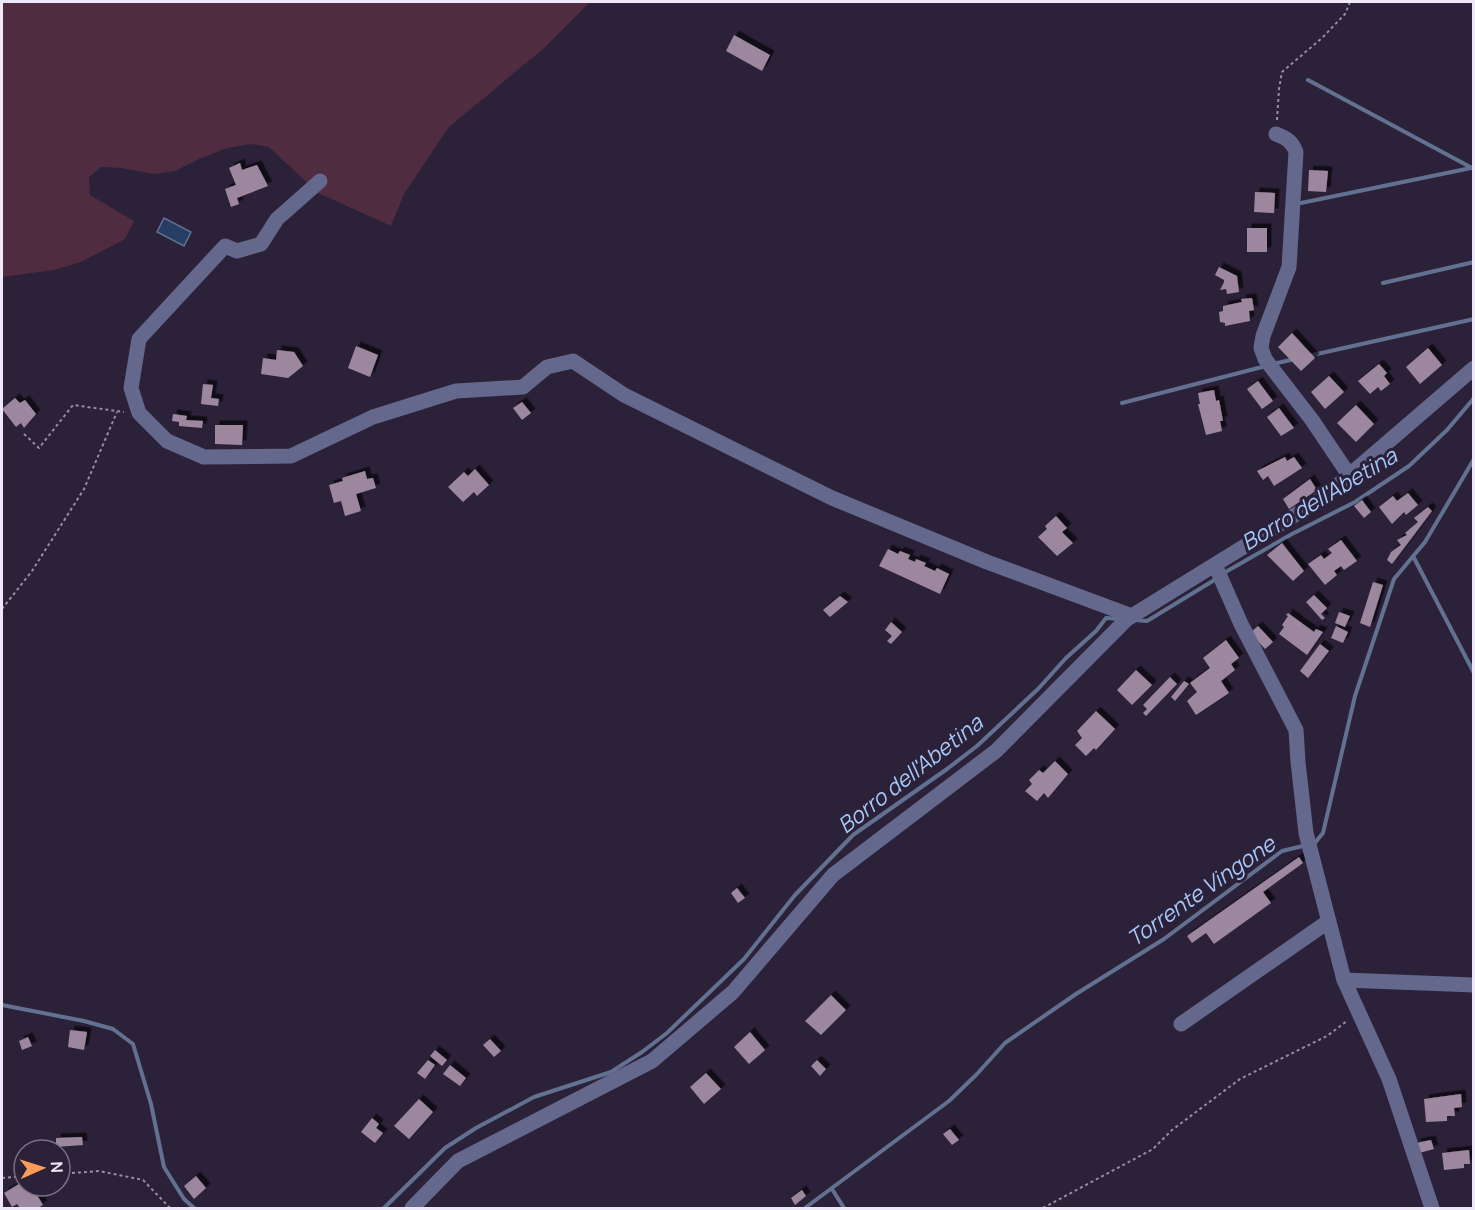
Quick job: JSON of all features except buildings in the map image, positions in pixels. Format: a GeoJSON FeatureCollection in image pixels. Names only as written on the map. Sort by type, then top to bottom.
{"type":"FeatureCollection","features":[{"type":"Feature","properties":{"kind":"street"},"geometry":{"type":"LineString","coordinates":[[1276,134],[1287,139],[1296,152],[1289,267],[1267,323],[1261,348],[1265,360],[1312,420],[1349,475]]}},
{"type":"Feature","properties":{"kind":"street"},"geometry":{"type":"LineString","coordinates":[[320,181],[277,219],[261,244],[237,251],[225,246],[139,339],[131,388],[139,413],[167,441],[204,457],[291,456],[372,417],[456,391],[523,387],[547,367],[573,361],[624,395],[832,498],[987,562],[1132,616]]}},
{"type":"Feature","properties":{"kind":"street"},"geometry":{"type":"LineString","coordinates":[[412,1209],[458,1161],[652,1061],[733,992],[833,875],[996,751],[1132,616],[1324,497],[1473,368]]}},
{"type":"Feature","properties":{"kind":"street"},"geometry":{"type":"LineString","coordinates":[[1215,565],[1241,624],[1296,730],[1306,833],[1344,980],[1389,1079],[1432,1209]]}},
{"type":"Feature","properties":{"kind":"street"},"geometry":{"type":"LineString","coordinates":[[1181,1024],[1329,921]]}},
{"type":"Feature","properties":{"kind":"street"},"geometry":{"type":"LineString","coordinates":[[1344,980],[1473,985]]}},
{"type":"Feature","properties":{"kind":"path"},"geometry":{"type":"LineString","coordinates":[[1276,134],[1282,72],[1323,38],[1345,14],[1350,2]]}},
{"type":"Feature","properties":{"kind":"path"},"geometry":{"type":"LineString","coordinates":[[24,434],[39,448],[73,405],[139,413]]}},
{"type":"Feature","properties":{"kind":"path"},"geometry":{"type":"LineString","coordinates":[[2,609],[32,571],[84,489],[117,412]]}},
{"type":"Feature","properties":{"kind":"path"},"geometry":{"type":"LineString","coordinates":[[1044,1209],[1153,1149],[1172,1130],[1240,1079],[1327,1036],[1359,1012]]}},
{"type":"Feature","properties":{"kind":"path"},"geometry":{"type":"LineString","coordinates":[[72,1173],[99,1171],[143,1180],[171,1209]]}},
{"type":"Feature","properties":{"kind":"shaded area"},"geometry":{"type":"Polygon","coordinates":[[[2,2],[590,2],[543,49],[448,128],[404,194],[391,226],[318,193],[269,147],[251,144],[227,148],[175,171],[154,174],[101,167],[89,177],[90,195],[134,221],[125,239],[81,262],[54,270],[2,277],[2,2]]]}},
{"type":"Feature","properties":{"kind":"water"},"geometry":{"type":"Polygon","coordinates":[[[164,218],[191,232],[184,246],[157,232],[164,218]]]}},
{"type":"Feature","properties":{"kind":"waterway"},"geometry":{"type":"LineString","coordinates":[[1308,80],[1474,169]]}},
{"type":"Feature","properties":{"kind":"waterway"},"geometry":{"type":"LineString","coordinates":[[1301,203],[1471,168]]}},
{"type":"Feature","properties":{"kind":"waterway"},"geometry":{"type":"LineString","coordinates":[[1383,283],[1474,262]]}},
{"type":"Feature","properties":{"kind":"waterway"},"geometry":{"type":"LineString","coordinates":[[1308,356],[1474,319]]}},
{"type":"Feature","properties":{"kind":"waterway"},"geometry":{"type":"LineString","coordinates":[[1273,364],[1295,359]]}},
{"type":"Feature","properties":{"kind":"waterway"},"geometry":{"type":"LineString","coordinates":[[1122,403],[1266,366]]}},
{"type":"Feature","properties":{"kind":"waterway","name":"Borro dell'Abetina"},"geometry":{"type":"LineString","coordinates":[[1222,574],[1292,534],[1355,502],[1409,466],[1447,430],[1474,398]]}},
{"type":"Feature","properties":{"kind":"waterway","name":"Torrente Vingone"},"geometry":{"type":"LineString","coordinates":[[1314,844],[1323,833],[1355,696],[1394,579],[1425,542],[1474,459]]}},
{"type":"Feature","properties":{"kind":"waterway"},"geometry":{"type":"LineString","coordinates":[[1413,556],[1474,673]]}},
{"type":"Feature","properties":{"kind":"waterway","name":"Borro dell'Abetina"},"geometry":{"type":"LineString","coordinates":[[1134,620],[1147,621],[1216,579]]}},
{"type":"Feature","properties":{"kind":"waterway","name":"Borro dell'Abetina"},"geometry":{"type":"LineString","coordinates":[[384,1208],[445,1148],[476,1128],[534,1097],[611,1072],[667,1033],[744,959],[795,895],[853,835],[977,746],[1038,689],[1106,618],[1120,619]]}},
{"type":"Feature","properties":{"kind":"waterway","name":"Torrente Vingone"},"geometry":{"type":"LineString","coordinates":[[805,1208],[949,1101],[1005,1043],[1076,994],[1164,939],[1282,851],[1307,845]]}},
{"type":"Feature","properties":{"kind":"waterway","name":"Borro dell'Abetina"},"geometry":{"type":"LineString","coordinates":[[2,1005],[113,1029],[133,1044],[151,1104],[164,1167],[184,1199],[194,1208]]}},
{"type":"Feature","properties":{"kind":"waterway"},"geometry":{"type":"LineString","coordinates":[[832,1189],[844,1208]]}}]}
